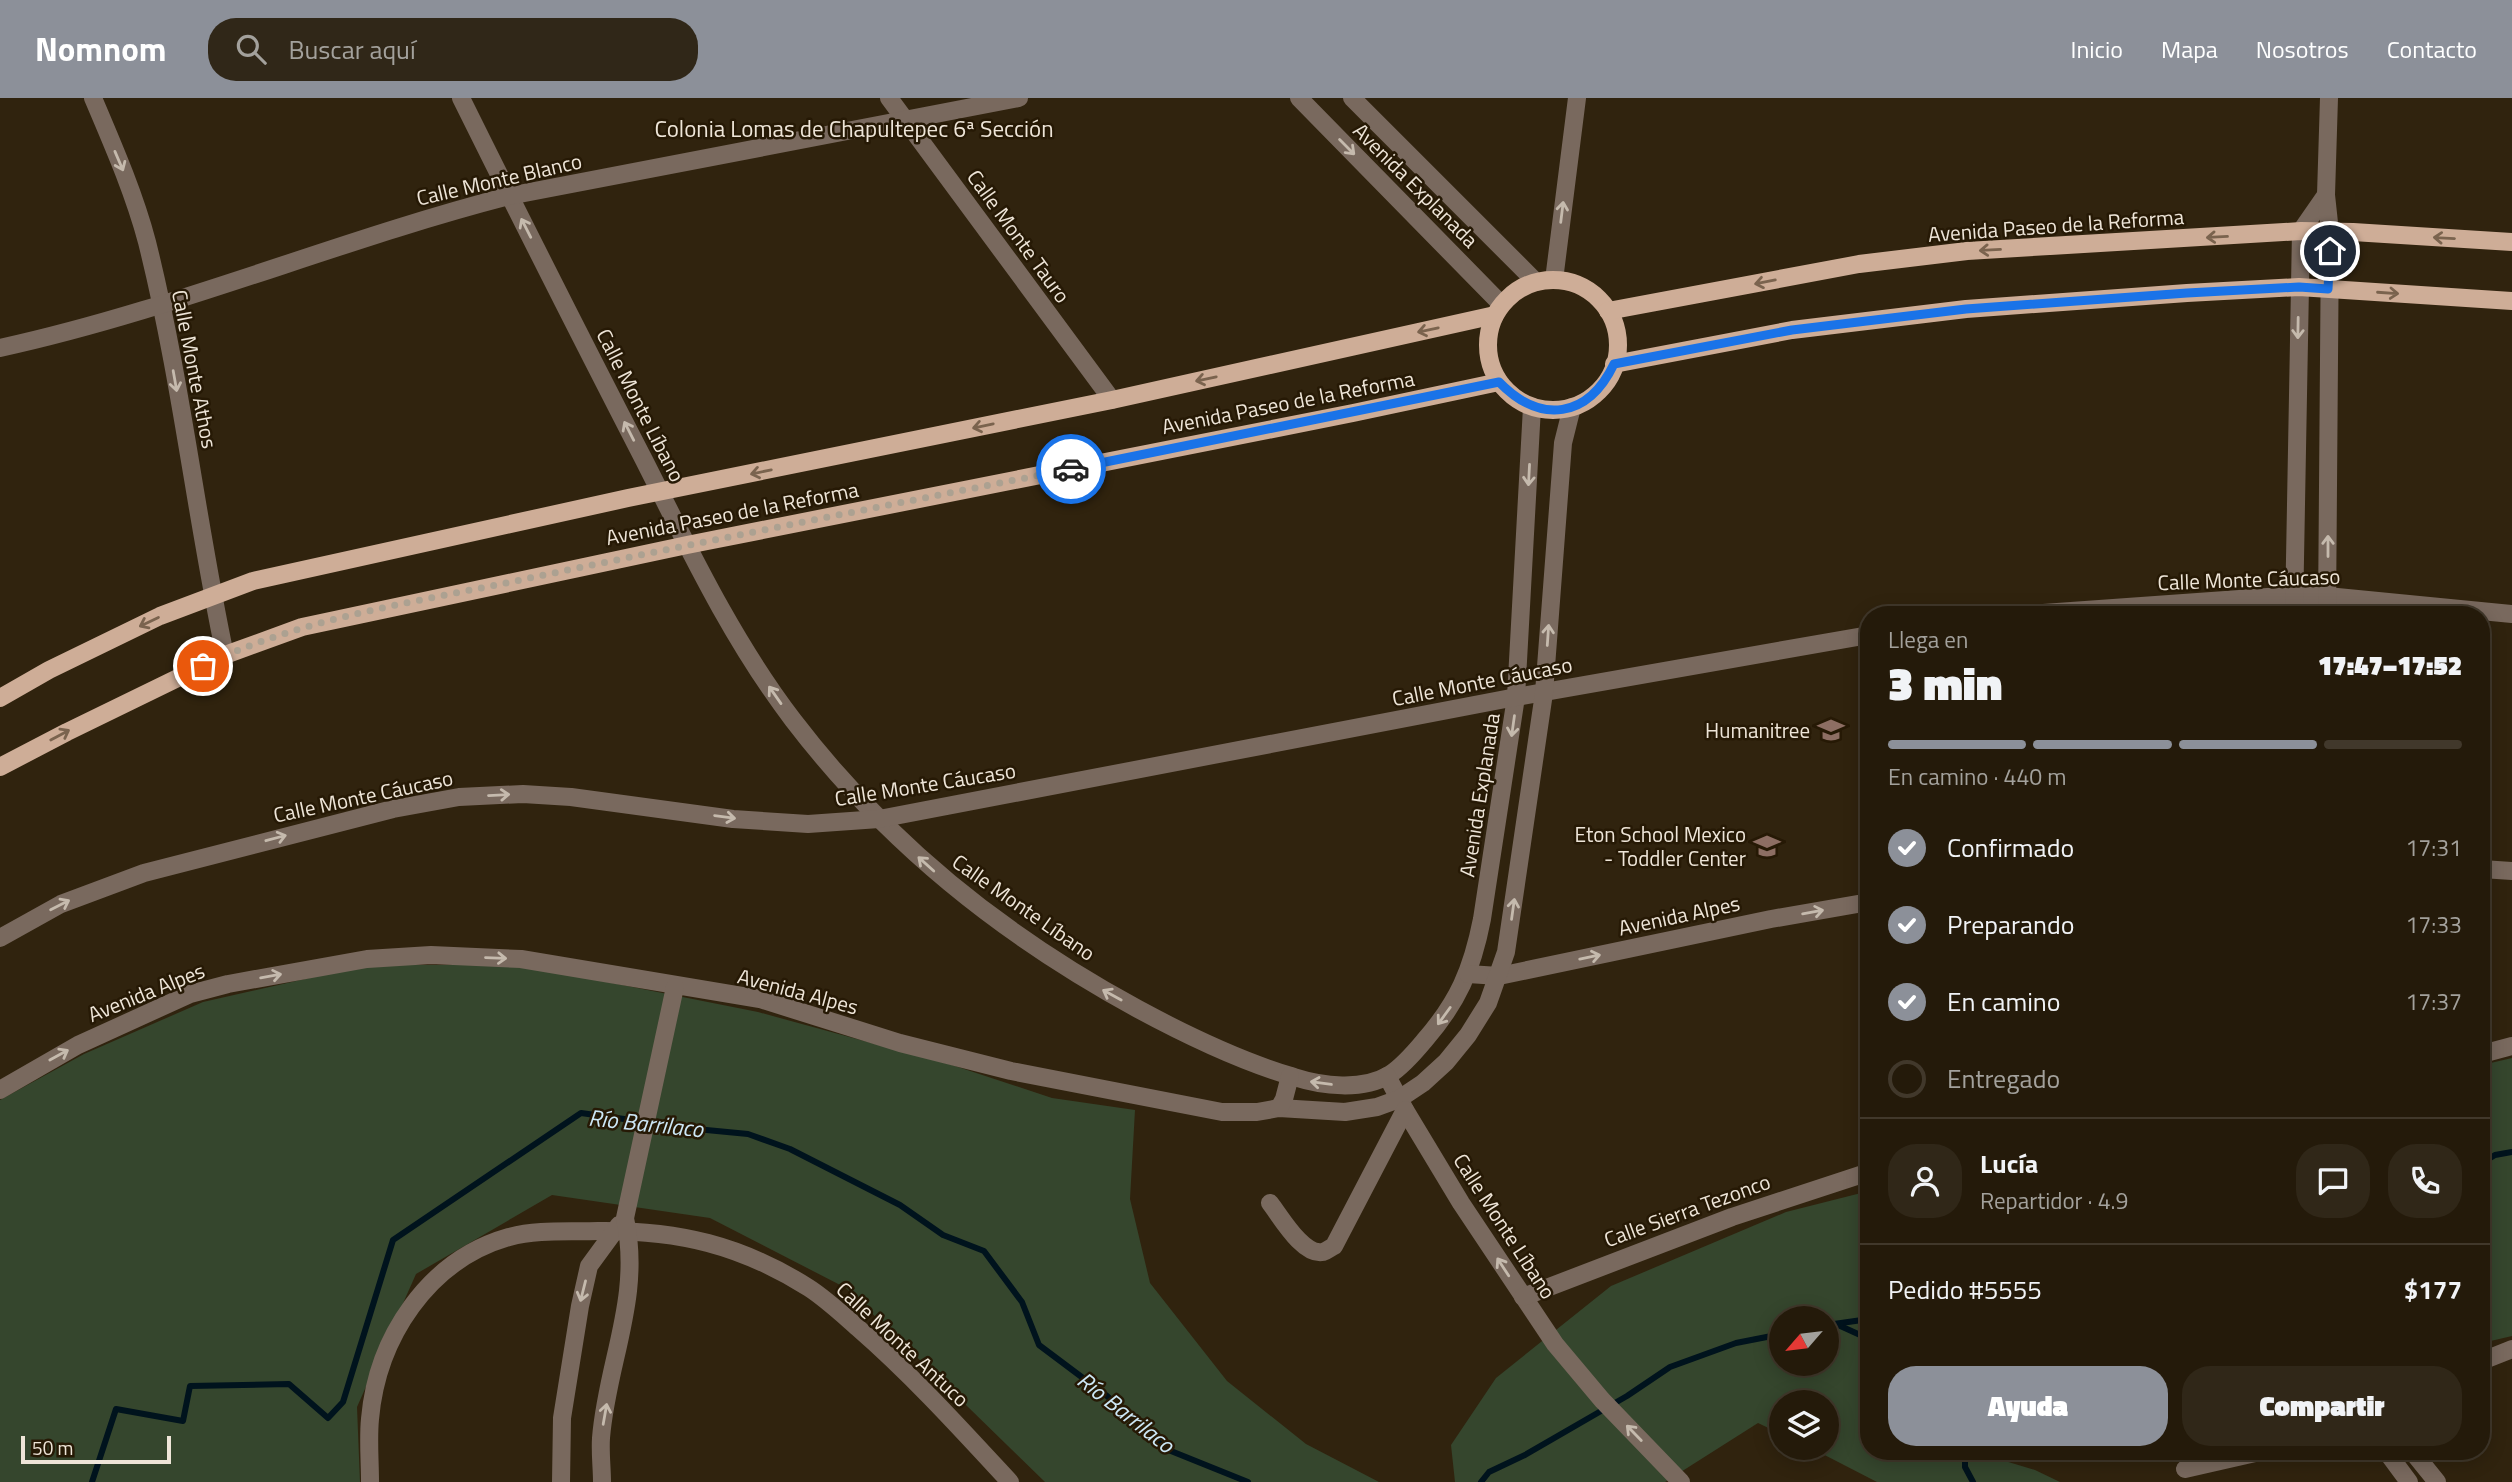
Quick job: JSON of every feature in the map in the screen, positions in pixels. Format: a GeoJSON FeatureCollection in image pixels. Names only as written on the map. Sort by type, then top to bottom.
{"type":"FeatureCollection","features":[{"type":"Feature","properties":{"kind":"main road","name":"Avenida Paseo de la Reforma"},"geometry":{"type":"LineString","coordinates":[[1608,311],[1859,264],[1967,251],[2301,232],[2512,242]]}},
{"type":"Feature","properties":{"kind":"main road"},"geometry":{"type":"LineString","coordinates":[[1545,281],[1570,282],[1585,288],[1598,298],[1608,311],[1615,328],[1617,346],[1614,364],[1605,383],[1591,397],[1572,407],[1552,410],[1532,407],[1514,397],[1499,382],[1490,360],[1488,337],[1498,309],[1517,290],[1545,281]]}},
{"type":"Feature","properties":{"kind":"main road"},"geometry":{"type":"LineString","coordinates":[[1614,364],[1792,330],[1966,309],[2187,293],[2299,287],[2512,301]]}},
{"type":"Feature","properties":{"kind":"main road","name":"Avenida Paseo de la Reforma"},"geometry":{"type":"LineString","coordinates":[[0,698],[49,670],[160,616],[253,581],[303,568],[660,491],[1112,400],[1498,309]]}},
{"type":"Feature","properties":{"kind":"main road","name":"Avenida Paseo de la Reforma"},"geometry":{"type":"LineString","coordinates":[[0,767],[225,655],[302,628],[687,545],[1499,382]]}},
{"type":"Feature","properties":{"kind":"street","name":"Calle Monte Athos"},"geometry":{"type":"LineString","coordinates":[[93,98],[128,182],[146,241],[161,305],[225,655]]}},
{"type":"Feature","properties":{"kind":"street","name":"Calle Monte Líbano"},"geometry":{"type":"LineString","coordinates":[[461,98],[687,545],[729,622],[762,677],[817,749],[879,819],[928,866],[976,906],[1104,990],[1175,1029],[1266,1069],[1337,1085],[1363,1083],[1387,1076],[1461,1203],[1555,1344],[1602,1401],[1681,1482]]}},
{"type":"Feature","properties":{"kind":"street","name":"Calle Monte Tauro"},"geometry":{"type":"LineString","coordinates":[[890,98],[1112,400]]}},
{"type":"Feature","properties":{"kind":"street","name":"Calle Monte Blanco"},"geometry":{"type":"LineString","coordinates":[[0,348],[62,335],[428,218],[509,196],[1019,98]]}},
{"type":"Feature","properties":{"kind":"street","name":"Avenida Explanada"},"geometry":{"type":"LineString","coordinates":[[1299,98],[1498,309]]}},
{"type":"Feature","properties":{"kind":"street","name":"Avenida Explanada"},"geometry":{"type":"LineString","coordinates":[[1352,98],[1545,281]]}},
{"type":"Feature","properties":{"kind":"street"},"geometry":{"type":"LineString","coordinates":[[1545,281],[1577,98]]}},
{"type":"Feature","properties":{"kind":"street"},"geometry":{"type":"LineString","coordinates":[[2327,606],[2330,232],[2326,195],[2329,98]]}},
{"type":"Feature","properties":{"kind":"street"},"geometry":{"type":"LineString","coordinates":[[2294,606],[2301,232],[2326,195]]}},
{"type":"Feature","properties":{"kind":"street","name":"Avenida Explanada"},"geometry":{"type":"LineString","coordinates":[[1387,1076],[1412,1055],[1457,999],[1476,950],[1517,697],[1532,407]]}},
{"type":"Feature","properties":{"kind":"street"},"geometry":{"type":"LineString","coordinates":[[1499,976],[1512,919],[1544,693],[1563,443],[1572,407]]}},
{"type":"Feature","properties":{"kind":"street","name":"Calle Monte Cáucaso"},"geometry":{"type":"LineString","coordinates":[[2147,606],[2294,596],[2328,596],[2430,606]]}},
{"type":"Feature","properties":{"kind":"street","name":"Calle Monte Cáucaso"},"geometry":{"type":"LineString","coordinates":[[2490,612],[2512,614]]}},
{"type":"Feature","properties":{"kind":"street","name":"Calle Monte Cáucaso"},"geometry":{"type":"LineString","coordinates":[[0,938],[61,904],[144,873],[381,811],[459,797],[523,794],[571,797],[733,818],[808,824],[879,819],[1517,697],[1860,637]]}},
{"type":"Feature","properties":{"kind":"street"},"geometry":{"type":"LineString","coordinates":[[2490,870],[2512,871]]}},
{"type":"Feature","properties":{"kind":"street","name":"Avenida Alpes"},"geometry":{"type":"LineString","coordinates":[[1468,974],[1499,976],[1772,919],[1860,904]]}},
{"type":"Feature","properties":{"kind":"street","name":"Avenida Alpes"},"geometry":{"type":"LineString","coordinates":[[0,1090],[78,1045],[190,994],[228,984],[367,959],[431,955],[521,959],[675,987],[760,999],[900,1044],[1011,1071],[1222,1112],[1257,1112],[1279,1108],[1345,1112],[1402,1105],[1447,1062],[1468,1035],[1488,1003],[1499,976]]}},
{"type":"Feature","properties":{"kind":"street"},"geometry":{"type":"LineString","coordinates":[[602,1482],[601,1437],[625,1318],[630,1273],[624,1221],[675,987]]}},
{"type":"Feature","properties":{"kind":"street"},"geometry":{"type":"LineString","coordinates":[[2490,1052],[2512,1046]]}},
{"type":"Feature","properties":{"kind":"street"},"geometry":{"type":"LineString","coordinates":[[1279,1108],[1290,1076]]}},
{"type":"Feature","properties":{"kind":"street"},"geometry":{"type":"LineString","coordinates":[[1270,1203],[1304,1247],[1323,1252],[1334,1247],[1402,1105]]}},
{"type":"Feature","properties":{"kind":"street","name":"Calle Sierra Tezonco"},"geometry":{"type":"LineString","coordinates":[[1523,1297],[1772,1203],[1860,1175]]}},
{"type":"Feature","properties":{"kind":"street"},"geometry":{"type":"LineString","coordinates":[[561,1482],[562,1418],[589,1266],[624,1221]]}},
{"type":"Feature","properties":{"kind":"street","name":"Calle Monte Antuco"},"geometry":{"type":"LineString","coordinates":[[370,1482],[370,1419],[377,1378],[386,1350],[405,1311],[427,1287],[452,1266],[482,1248],[509,1237],[624,1221],[705,1241],[775,1269],[811,1289],[881,1348],[1010,1482]]}},
{"type":"Feature","properties":{"kind":"street"},"geometry":{"type":"LineString","coordinates":[[2490,1358],[2512,1349]]}},
{"type":"Feature","properties":{"kind":"street"},"geometry":{"type":"LineString","coordinates":[[2185,1469],[2224,1460]]}},
{"type":"Feature","properties":{"kind":"street"},"geometry":{"type":"LineString","coordinates":[[2393,1460],[2409,1482]]}},
{"type":"Feature","properties":{"kind":"street"},"geometry":{"type":"LineString","coordinates":[[2419,1460],[2437,1482]]}},
{"type":"Feature","properties":{"kind":"green space"},"geometry":{"type":"Polygon","coordinates":[[[367,965],[522,965],[758,1012],[952,1065],[1052,1098],[1135,1110],[1130,1199],[1150,1283],[1227,1381],[1306,1444],[1379,1482],[1045,1482],[846,1288],[710,1218],[552,1195],[416,1274],[357,1407],[360,1482],[0,1482],[0,1100],[84,1054],[203,1002],[367,965]]]}},
{"type":"Feature","properties":{"kind":"green space"},"geometry":{"type":"Polygon","coordinates":[[[2512,1058],[2512,1336],[2490,1341],[2490,1063],[2512,1058]]]}},
{"type":"Feature","properties":{"kind":"green space"},"geometry":{"type":"Polygon","coordinates":[[[1860,1193],[1860,1460],[2002,1460],[2035,1470],[2060,1482],[1877,1482],[1834,1460],[1839,1460],[1839,1390],[1769,1390],[1769,1428],[1758,1423],[1665,1482],[1455,1482],[1451,1445],[1496,1378],[1611,1286],[1786,1212],[1860,1193]]]}},
{"type":"Feature","properties":{"kind":"waterway","name":"Río Barrilaco"},"geometry":{"type":"LineString","coordinates":[[92,1482],[116,1409],[183,1421],[190,1386],[289,1384],[328,1418],[343,1402],[393,1240],[581,1113],[748,1134],[790,1149],[900,1205],[943,1235],[984,1251],[1022,1302],[1039,1345],[1107,1396],[1166,1449],[1248,1482]]}},
{"type":"Feature","properties":{"kind":"waterway","name":"Río Barrilaco"},"geometry":{"type":"LineString","coordinates":[[2490,1158],[2512,1152]]}},
{"type":"Feature","properties":{"kind":"waterway","name":"Río Barrilaco"},"geometry":{"type":"LineString","coordinates":[[1839,1323],[1860,1320]]}},
{"type":"Feature","properties":{"kind":"waterway"},"geometry":{"type":"LineString","coordinates":[[1839,1325],[1860,1335]]}},
{"type":"Feature","properties":{"kind":"waterway","name":"Río Barrilaco"},"geometry":{"type":"LineString","coordinates":[[1481,1482],[1489,1472],[1525,1455],[1627,1396],[1670,1367],[1736,1343],[1769,1337]]}},
{"type":"Feature","properties":{"kind":"waterway"},"geometry":{"type":"LineString","coordinates":[[1965,1460],[1965,1467],[1973,1482]]}},
{"type":"Feature","properties":{"kind":"way so far"},"geometry":{"type":"LineString","coordinates":[[203,666],[225,655],[302,628],[389,607],[1071,469]]}},
{"type":"Feature","properties":{"kind":"place","name":"Humanitree"},"geometry":{"type":"Point","coordinates":[1831,730]}},
{"type":"Feature","properties":{"kind":"place","name":"Eton School Mexico - Toddler Center"},"geometry":{"type":"Point","coordinates":[1767,846]}},
{"type":"Feature","properties":{"kind":"district","name":"Colonia Lomas de Chapultepec 6ª Sección"},"geometry":{"type":"Point","coordinates":[854,128]}},
{"type":"Feature","properties":{"kind":"route"},"geometry":{"type":"LineString","coordinates":[[1071,469],[1499,382],[1514,397],[1532,407],[1552,410],[1572,407],[1591,397],[1605,383],[1614,364],[1792,330],[1966,309],[2187,293],[2299,287],[2328,289],[2330,251]]}}]}
